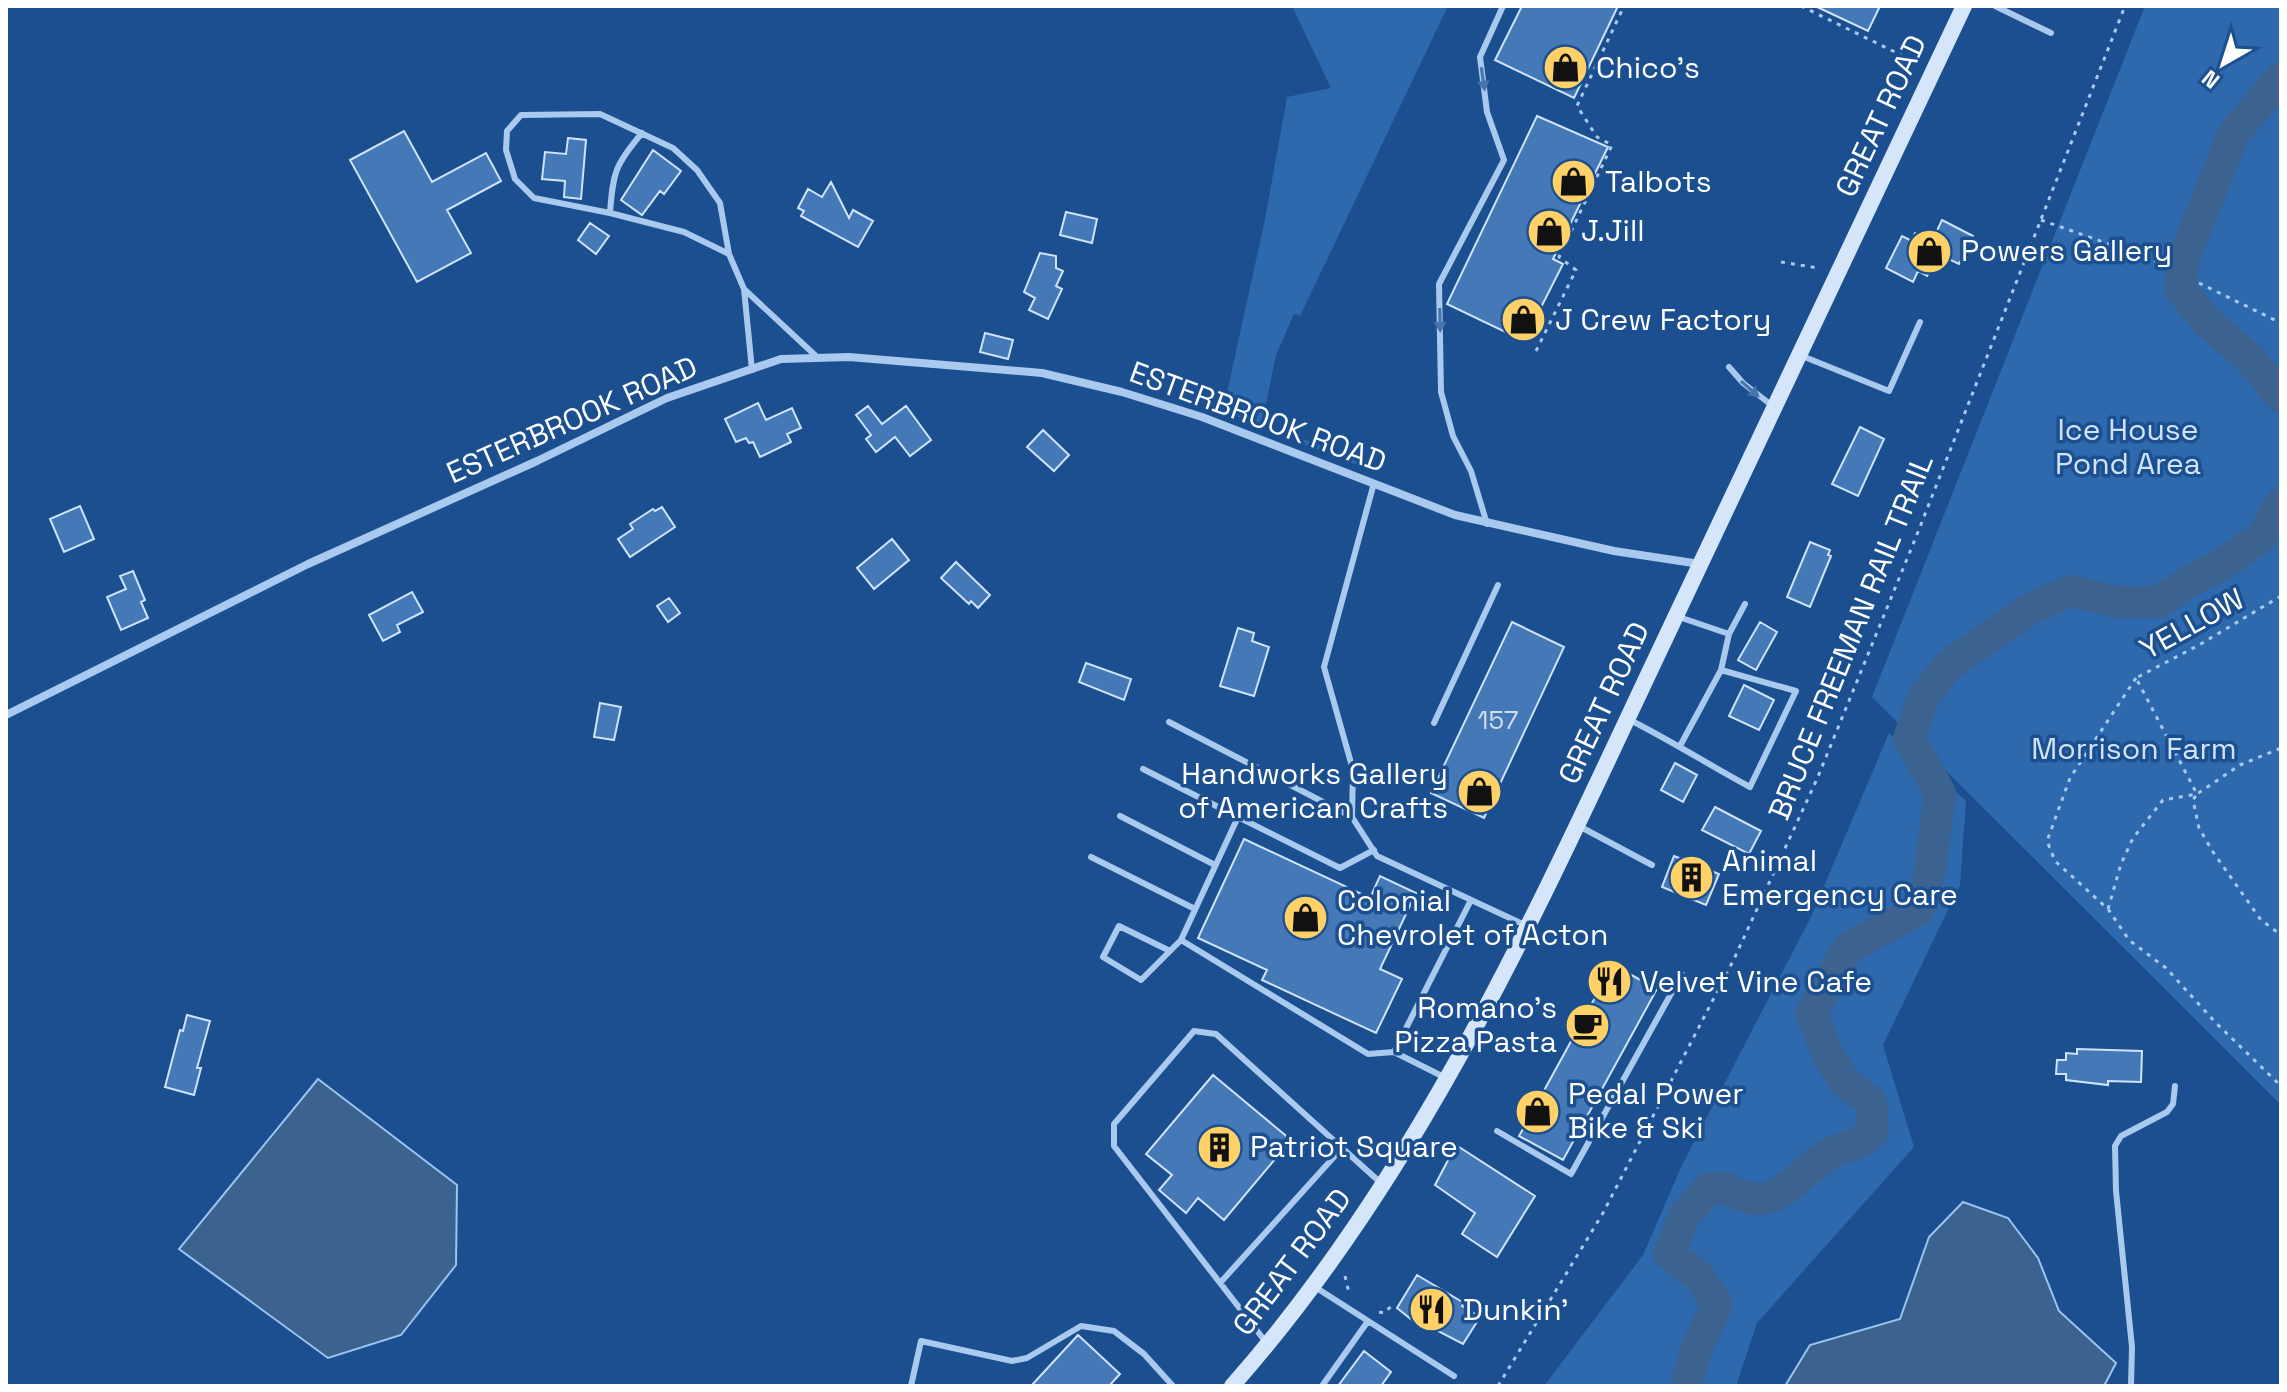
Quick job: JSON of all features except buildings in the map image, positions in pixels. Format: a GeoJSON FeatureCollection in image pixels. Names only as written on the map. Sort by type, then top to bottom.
{"type":"FeatureCollection","features":[{"type":"Feature","properties":{"kind":"main road","name":"GREAT ROAD"},"geometry":{"type":"LineString","coordinates":[[1232,1386],[1312,1285],[1383,1185],[1494,995],[1964,6]]}},
{"type":"Feature","properties":{"kind":"street","name":"ESTERBROOK ROAD"},"geometry":{"type":"LineString","coordinates":[[6,715],[295,570],[537,461],[667,398],[781,359],[849,357],[1055,376],[1122,392],[1202,417],[1455,515],[1614,551],[1700,564]]}},
{"type":"Feature","properties":{"kind":"lane"},"geometry":{"type":"LineString","coordinates":[[1487,524],[1471,471],[1453,436],[1441,392],[1439,284],[1504,160],[1487,112],[1480,57],[1503,6]]}},
{"type":"Feature","properties":{"kind":"lane"},"geometry":{"type":"LineString","coordinates":[[1995,6],[2051,33]]}},
{"type":"Feature","properties":{"kind":"lane"},"geometry":{"type":"LineString","coordinates":[[2013,14],[2017,6]]}},
{"type":"Feature","properties":{"kind":"lane"},"geometry":{"type":"LineString","coordinates":[[729,254],[684,232],[534,198],[515,179],[506,150],[507,131],[521,115],[600,114],[673,148],[697,170],[720,203],[729,254],[744,289],[752,370]]}},
{"type":"Feature","properties":{"kind":"lane"},"geometry":{"type":"LineString","coordinates":[[610,213],[613,178],[625,154],[642,133]]}},
{"type":"Feature","properties":{"kind":"lane"},"geometry":{"type":"LineString","coordinates":[[744,289],[819,358]]}},
{"type":"Feature","properties":{"kind":"lane"},"geometry":{"type":"LineString","coordinates":[[1799,355],[1889,391],[1920,322]]}},
{"type":"Feature","properties":{"kind":"lane"},"geometry":{"type":"LineString","coordinates":[[1729,367],[1743,383],[1774,407]]}},
{"type":"Feature","properties":{"kind":"lane"},"geometry":{"type":"LineString","coordinates":[[1352,817],[1353,770],[1324,667],[1374,483]]}},
{"type":"Feature","properties":{"kind":"lane"},"geometry":{"type":"LineString","coordinates":[[1434,723],[1498,585]]}},
{"type":"Feature","properties":{"kind":"lane"},"geometry":{"type":"LineString","coordinates":[[1680,746],[1721,670],[1729,634],[1745,604]]}},
{"type":"Feature","properties":{"kind":"lane"},"geometry":{"type":"LineString","coordinates":[[1676,616],[1729,634]]}},
{"type":"Feature","properties":{"kind":"lane"},"geometry":{"type":"LineString","coordinates":[[1627,719],[1750,787],[1796,691],[1721,670]]}},
{"type":"Feature","properties":{"kind":"lane"},"geometry":{"type":"LineString","coordinates":[[1169,722],[1352,817],[1377,856],[1527,926]]}},
{"type":"Feature","properties":{"kind":"lane"},"geometry":{"type":"LineString","coordinates":[[1143,769],[1340,868],[1374,850]]}},
{"type":"Feature","properties":{"kind":"lane"},"geometry":{"type":"LineString","coordinates":[[1120,816],[1215,865]]}},
{"type":"Feature","properties":{"kind":"lane"},"geometry":{"type":"LineString","coordinates":[[1170,951],[1119,926],[1103,957],[1141,980],[1170,951],[1181,940],[1238,817]]}},
{"type":"Feature","properties":{"kind":"lane"},"geometry":{"type":"LineString","coordinates":[[1577,825],[1652,865]]}},
{"type":"Feature","properties":{"kind":"lane"},"geometry":{"type":"LineString","coordinates":[[1091,857],[1195,909]]}},
{"type":"Feature","properties":{"kind":"lane"},"geometry":{"type":"LineString","coordinates":[[1394,1052],[1471,900]]}},
{"type":"Feature","properties":{"kind":"lane"},"geometry":{"type":"LineString","coordinates":[[1181,940],[1368,1054],[1394,1052],[1447,1079]]}},
{"type":"Feature","properties":{"kind":"lane"},"geometry":{"type":"LineString","coordinates":[[1497,1131],[1571,1174],[1682,974]]}},
{"type":"Feature","properties":{"kind":"lane"},"geometry":{"type":"LineString","coordinates":[[1267,1344],[1114,1146],[1114,1124],[1194,1031],[1216,1034],[1383,1185]]}},
{"type":"Feature","properties":{"kind":"lane"},"geometry":{"type":"LineString","coordinates":[[2131,1386],[2132,1347],[2116,1191],[2115,1146],[2121,1136],[2167,1112],[2173,1104],[2175,1086]]}},
{"type":"Feature","properties":{"kind":"lane"},"geometry":{"type":"LineString","coordinates":[[1220,1283],[1342,1148]]}},
{"type":"Feature","properties":{"kind":"lane"},"geometry":{"type":"LineString","coordinates":[[1312,1285],[1454,1376]]}},
{"type":"Feature","properties":{"kind":"lane"},"geometry":{"type":"LineString","coordinates":[[1322,1386],[1368,1321]]}},
{"type":"Feature","properties":{"kind":"lane"},"geometry":{"type":"LineString","coordinates":[[911,1386],[921,1341],[1012,1361],[1027,1358],[1081,1326],[1114,1331],[1144,1354],[1173,1386]]}},
{"type":"Feature","properties":{"kind":"path"},"geometry":{"type":"LineString","coordinates":[[1536,351],[1576,270],[1559,257],[1612,145],[1597,137],[1577,106],[1624,6]]}},
{"type":"Feature","properties":{"kind":"path"},"geometry":{"type":"LineString","coordinates":[[1801,6],[1901,55],[1907,62],[1913,83]]}},
{"type":"Feature","properties":{"kind":"path","name":"BRUCE FREEMAN RAIL TRAIL"},"geometry":{"type":"LineString","coordinates":[[1498,1386],[1603,1213],[1734,959],[1817,779],[2125,6]]}},
{"type":"Feature","properties":{"kind":"path"},"geometry":{"type":"LineString","coordinates":[[2041,220],[2157,261]]}},
{"type":"Feature","properties":{"kind":"path"},"geometry":{"type":"LineString","coordinates":[[1781,262],[1818,268]]}},
{"type":"Feature","properties":{"kind":"path"},"geometry":{"type":"LineString","coordinates":[[2199,283],[2281,323]]}},
{"type":"Feature","properties":{"kind":"path","name":"YELLOW"},"geometry":{"type":"LineString","coordinates":[[2281,596],[2136,678],[2197,794],[2193,800],[2199,828],[2261,920],[2281,935]]}},
{"type":"Feature","properties":{"kind":"path"},"geometry":{"type":"LineString","coordinates":[[2136,678],[2070,778],[2047,841],[2055,861],[2108,909],[2129,940],[2166,968],[2215,1022],[2281,1086]]}},
{"type":"Feature","properties":{"kind":"path"},"geometry":{"type":"LineString","coordinates":[[2108,909],[2121,864],[2133,838],[2163,800],[2197,794],[2240,765],[2281,748]]}},
{"type":"Feature","properties":{"kind":"path"},"geometry":{"type":"LineString","coordinates":[[1345,1276],[1348,1291],[1356,1299]]}},
{"type":"Feature","properties":{"kind":"path"},"geometry":{"type":"LineString","coordinates":[[1370,1309],[1384,1313],[1395,1303]]}},
{"type":"Feature","properties":{"kind":"green space"},"geometry":{"type":"Polygon","coordinates":[[[1292,6],[1448,6],[1300,316],[1294,314],[1276,355],[1262,423],[1378,468],[1377,473],[1223,411],[1265,219],[1287,97],[1331,88],[1292,6]]]}},
{"type":"Feature","properties":{"kind":"green space"},"geometry":{"type":"Polygon","coordinates":[[[2145,6],[2281,6],[2281,1105],[1872,697],[2145,6]]]}},
{"type":"Feature","properties":{"kind":"green space"},"geometry":{"type":"Polygon","coordinates":[[[1889,733],[1966,801],[1960,885],[1883,1045],[1914,1147],[1757,1323],[1736,1386],[1544,1386],[1643,1255],[1682,1165],[1811,917],[1889,733]]]}},
{"type":"Feature","properties":{"kind":"shaded area"},"geometry":{"type":"Polygon","coordinates":[[[318,1079],[457,1185],[456,1265],[401,1335],[328,1358],[179,1249],[318,1079]]]}},
{"type":"Feature","properties":{"kind":"shaded area"},"geometry":{"type":"Polygon","coordinates":[[[1963,1202],[2008,1218],[2038,1258],[2059,1311],[2116,1363],[2104,1386],[1785,1386],[1810,1345],[1900,1319],[1929,1237],[1963,1202]]]}},
{"type":"Feature","properties":{"kind":"waterway"},"geometry":{"type":"LineString","coordinates":[[2281,78],[2234,133],[2183,260],[2181,289],[2207,322],[2250,359],[2281,397]]}},
{"type":"Feature","properties":{"kind":"waterway"},"geometry":{"type":"LineString","coordinates":[[1686,1386],[1695,1352],[1717,1304],[1698,1275],[1669,1254],[1684,1216],[1709,1188],[1754,1199],[1771,1197],[1826,1156],[1859,1142],[1873,1132],[1871,1102],[1845,1083],[1828,1054],[1811,1014],[1848,948],[1918,910],[1927,890],[1940,793],[1909,738],[1923,698],[1950,664],[2030,609],[2070,591],[2118,602],[2159,602],[2226,562],[2262,536],[2281,503]]}},
{"type":"Feature","properties":{"kind":"place","name":"Chico's"},"geometry":{"type":"Point","coordinates":[1565,68]}},
{"type":"Feature","properties":{"kind":"place","name":"Talbots"},"geometry":{"type":"Point","coordinates":[1574,182]}},
{"type":"Feature","properties":{"kind":"place","name":"J.Jill"},"geometry":{"type":"Point","coordinates":[1550,231]}},
{"type":"Feature","properties":{"kind":"place","name":"Powers Gallery"},"geometry":{"type":"Point","coordinates":[1930,251]}},
{"type":"Feature","properties":{"kind":"place","name":"J Crew Factory"},"geometry":{"type":"Point","coordinates":[1524,320]}},
{"type":"Feature","properties":{"kind":"place","name":"Handworks Gallery of American Crafts"},"geometry":{"type":"Point","coordinates":[1479,791]}},
{"type":"Feature","properties":{"kind":"place","name":"Animal Emergency Care"},"geometry":{"type":"Point","coordinates":[1691,878]}},
{"type":"Feature","properties":{"kind":"place","name":"Colonial Chevrolet of Acton"},"geometry":{"type":"Point","coordinates":[1306,918]}},
{"type":"Feature","properties":{"kind":"place","name":"Velvet Vine Cafe"},"geometry":{"type":"Point","coordinates":[1609,982]}},
{"type":"Feature","properties":{"kind":"place","name":"Romano's Pizza Pasta"},"geometry":{"type":"Point","coordinates":[1588,1025]}},
{"type":"Feature","properties":{"kind":"place","name":"Pedal Power Bike & Ski"},"geometry":{"type":"Point","coordinates":[1537,1111]}},
{"type":"Feature","properties":{"kind":"place","name":"Patriot Square"},"geometry":{"type":"Point","coordinates":[1219,1147]}},
{"type":"Feature","properties":{"kind":"place","name":"Dunkin'"},"geometry":{"type":"Point","coordinates":[1432,1310]}},
{"type":"Feature","properties":{"kind":"park label","name":"Ice House Pond Area"},"geometry":{"type":"Point","coordinates":[2128,447]}},
{"type":"Feature","properties":{"kind":"park label","name":"Morrison Farm"},"geometry":{"type":"Point","coordinates":[2134,749]}}]}
